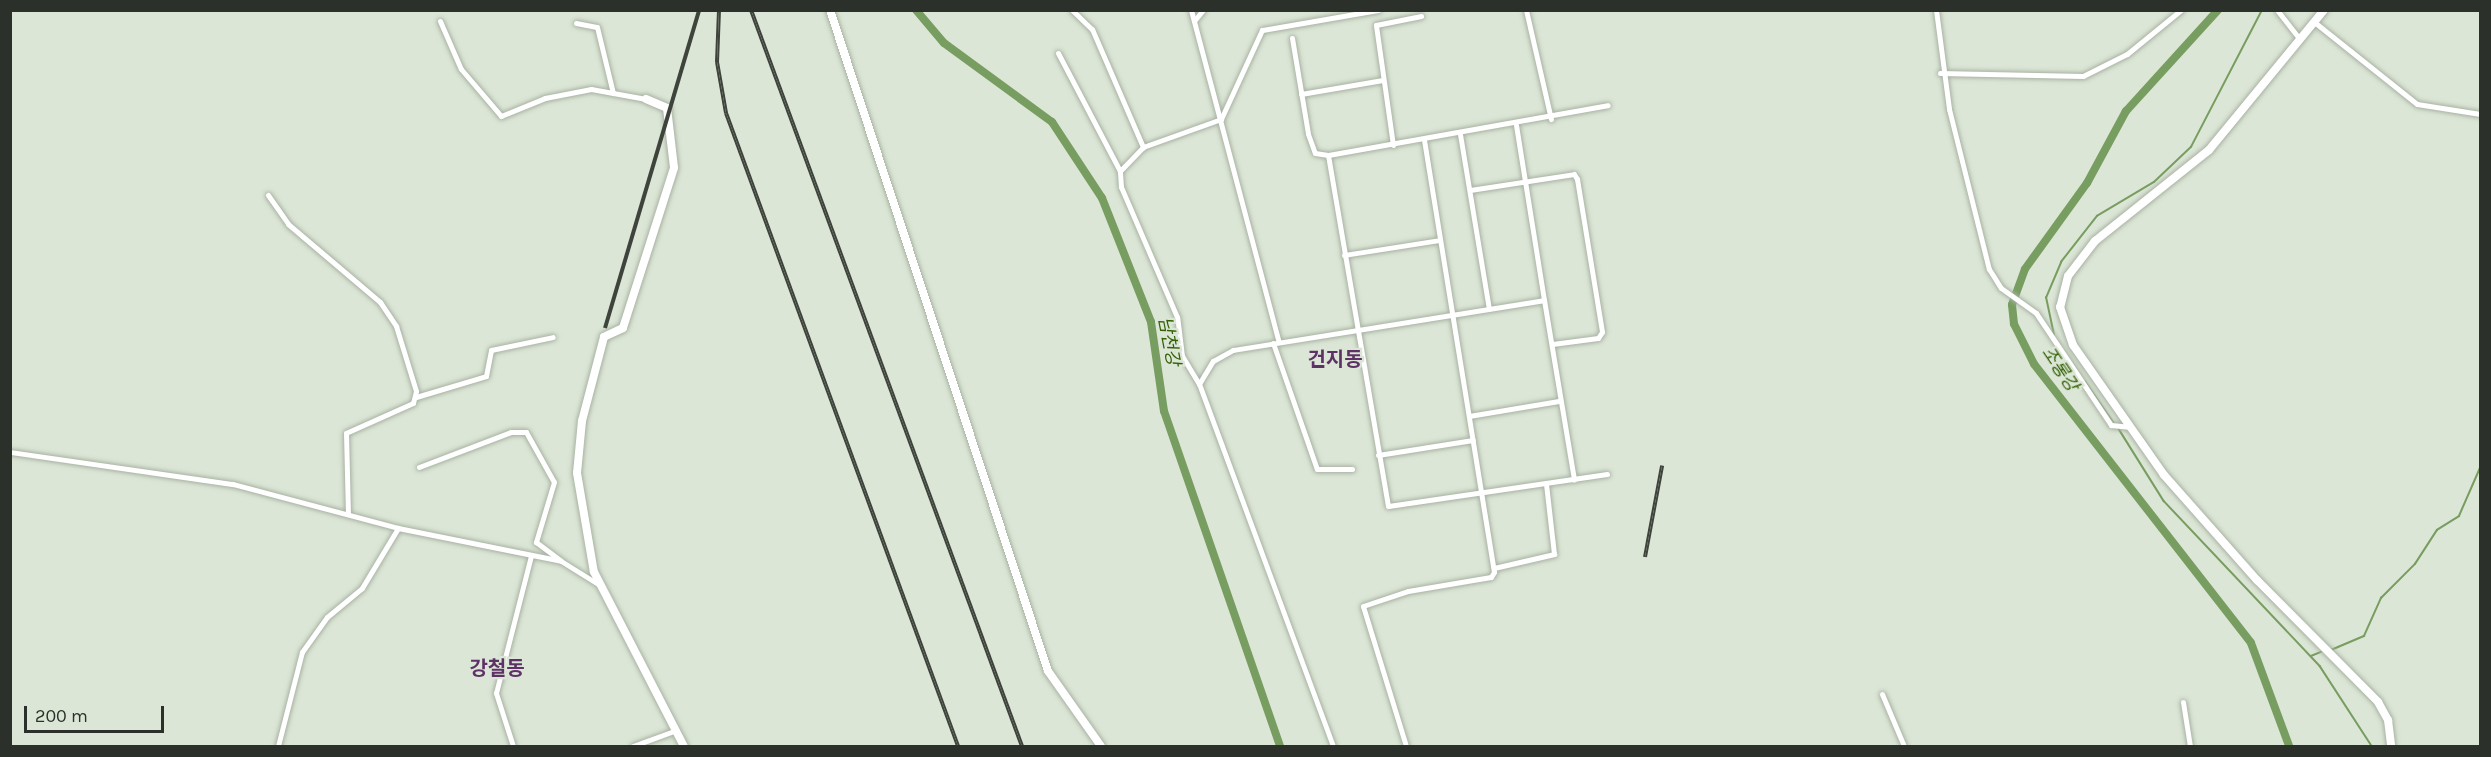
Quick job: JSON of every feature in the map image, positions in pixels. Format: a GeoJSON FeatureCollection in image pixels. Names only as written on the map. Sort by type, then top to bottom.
{"type":"FeatureCollection","features":[{"type":"Feature","properties":{"kind":"main road"},"geometry":{"type":"LineString","coordinates":[[830,10],[1048,671],[1101,747]]}},
{"type":"Feature","properties":{"kind":"main road"},"geometry":{"type":"LineString","coordinates":[[2324,10],[2298,37],[2218,141],[2175,182],[2112,223],[2065,282],[2060,307],[2070,339],[2164,475],[2257,580],[2378,702],[2388,720],[2391,747]]}},
{"type":"Feature","properties":{"kind":"street"},"geometry":{"type":"LineString","coordinates":[[1072,10],[1092,29],[1143,147]]}},
{"type":"Feature","properties":{"kind":"street"},"geometry":{"type":"LineString","coordinates":[[1191,10],[1221,119],[1276,343],[1317,469],[1352,469]]}},
{"type":"Feature","properties":{"kind":"street"},"geometry":{"type":"LineString","coordinates":[[1194,21],[1203,10]]}},
{"type":"Feature","properties":{"kind":"street"},"geometry":{"type":"LineString","coordinates":[[1120,171],[1143,147],[1221,119],[1262,30],[1378,10]]}},
{"type":"Feature","properties":{"kind":"street"},"geometry":{"type":"LineString","coordinates":[[1526,10],[1551,119]]}},
{"type":"Feature","properties":{"kind":"street"},"geometry":{"type":"LineString","coordinates":[[1936,10],[1947,73],[1949,110],[1981,247],[2005,291],[2024,301],[2109,423],[2131,427]]}},
{"type":"Feature","properties":{"kind":"street"},"geometry":{"type":"LineString","coordinates":[[1940,73],[2084,75],[2127,54],[2181,10]]}},
{"type":"Feature","properties":{"kind":"street"},"geometry":{"type":"LineString","coordinates":[[2277,10],[2298,37]]}},
{"type":"Feature","properties":{"kind":"street"},"geometry":{"type":"LineString","coordinates":[[1393,145],[1376,25],[1420,16]]}},
{"type":"Feature","properties":{"kind":"street"},"geometry":{"type":"LineString","coordinates":[[440,21],[462,69],[501,116],[554,96],[591,89],[646,99],[667,108],[674,168],[623,328],[604,338],[578,447],[581,510],[602,587],[684,747]]}},
{"type":"Feature","properties":{"kind":"street"},"geometry":{"type":"LineString","coordinates":[[2313,21],[2417,104],[2481,114]]}},
{"type":"Feature","properties":{"kind":"street"},"geometry":{"type":"LineString","coordinates":[[576,23],[597,27],[613,93]]}},
{"type":"Feature","properties":{"kind":"street"},"geometry":{"type":"LineString","coordinates":[[1292,38],[1315,153],[1328,155],[1516,125],[1608,105]]}},
{"type":"Feature","properties":{"kind":"street"},"geometry":{"type":"LineString","coordinates":[[1058,53],[1120,171],[1121,187],[1177,317],[1182,356],[1199,384],[1333,747]]}},
{"type":"Feature","properties":{"kind":"street"},"geometry":{"type":"LineString","coordinates":[[1302,94],[1383,80]]}},
{"type":"Feature","properties":{"kind":"street"},"geometry":{"type":"LineString","coordinates":[[1516,125],[1552,344],[1559,401],[1574,480]]}},
{"type":"Feature","properties":{"kind":"street"},"geometry":{"type":"LineString","coordinates":[[1460,134],[1489,309]]}},
{"type":"Feature","properties":{"kind":"street"},"geometry":{"type":"LineString","coordinates":[[1406,747],[1363,606],[1408,591],[1491,577],[1494,568],[1424,140]]}},
{"type":"Feature","properties":{"kind":"street"},"geometry":{"type":"LineString","coordinates":[[1328,155],[1385,502],[1392,508],[1607,474]]}},
{"type":"Feature","properties":{"kind":"street"},"geometry":{"type":"LineString","coordinates":[[1470,190],[1575,175],[1591,258],[1600,336],[1552,344]]}},
{"type":"Feature","properties":{"kind":"street"},"geometry":{"type":"LineString","coordinates":[[268,195],[288,224],[380,302],[396,326],[416,397]]}},
{"type":"Feature","properties":{"kind":"street"},"geometry":{"type":"LineString","coordinates":[[1344,255],[1440,240]]}},
{"type":"Feature","properties":{"kind":"street"},"geometry":{"type":"LineString","coordinates":[[1199,384],[1220,357],[1276,343],[1544,300]]}},
{"type":"Feature","properties":{"kind":"street"},"geometry":{"type":"LineString","coordinates":[[348,513],[346,433],[416,397],[486,376],[491,350],[553,337]]}},
{"type":"Feature","properties":{"kind":"street"},"geometry":{"type":"LineString","coordinates":[[1469,416],[1559,401]]}},
{"type":"Feature","properties":{"kind":"street"},"geometry":{"type":"LineString","coordinates":[[419,467],[516,431],[526,432],[554,482],[536,542],[602,587]]}},
{"type":"Feature","properties":{"kind":"street"},"geometry":{"type":"LineString","coordinates":[[1378,455],[1473,440]]}},
{"type":"Feature","properties":{"kind":"street"},"geometry":{"type":"LineString","coordinates":[[10,452],[233,484],[398,528],[561,561]]}},
{"type":"Feature","properties":{"kind":"street"},"geometry":{"type":"LineString","coordinates":[[1494,568],[1554,554],[1546,484]]}},
{"type":"Feature","properties":{"kind":"street"},"geometry":{"type":"LineString","coordinates":[[278,747],[302,652],[332,612],[362,588],[398,528]]}},
{"type":"Feature","properties":{"kind":"street"},"geometry":{"type":"LineString","coordinates":[[513,747],[496,693],[531,555]]}},
{"type":"Feature","properties":{"kind":"street"},"geometry":{"type":"LineString","coordinates":[[1882,694],[1904,747]]}},
{"type":"Feature","properties":{"kind":"street"},"geometry":{"type":"LineString","coordinates":[[2184,702],[2190,747]]}},
{"type":"Feature","properties":{"kind":"street"},"geometry":{"type":"LineString","coordinates":[[633,747],[674,731]]}},
{"type":"Feature","properties":{"kind":"waterway","name":"남천강"},"geometry":{"type":"LineString","coordinates":[[916,10],[944,43],[1052,122],[1102,198],[1151,322],[1164,411],[1280,746]]}},
{"type":"Feature","properties":{"kind":"waterway","name":"조롱강"},"geometry":{"type":"LineString","coordinates":[[2218,10],[2126,111],[2087,183],[2025,269],[2012,305],[2014,324],[2034,364],[2251,643],[2289,746]]}},
{"type":"Feature","properties":{"kind":"waterway"},"geometry":{"type":"LineString","coordinates":[[2054,335],[2046,298],[2061,262],[2097,216],[2154,182],[2191,147],[2262,10]]}},
{"type":"Feature","properties":{"kind":"waterway"},"geometry":{"type":"LineString","coordinates":[[2085,381],[2114,423]]}},
{"type":"Feature","properties":{"kind":"waterway"},"geometry":{"type":"LineString","coordinates":[[2119,429],[2164,501],[2320,666],[2372,746]]}},
{"type":"Feature","properties":{"kind":"waterway"},"geometry":{"type":"LineString","coordinates":[[2331,650],[2364,636],[2381,598],[2415,564],[2437,530],[2459,516],[2480,468]]}},
{"type":"Feature","properties":{"kind":"waterway"},"geometry":{"type":"LineString","coordinates":[[2311,656],[2321,652]]}},
{"type":"Feature","properties":{"kind":"railway"},"geometry":{"type":"LineString","coordinates":[[605,328],[699,10]]}},
{"type":"Feature","properties":{"kind":"railway"},"geometry":{"type":"LineString","coordinates":[[719,10],[717,62],[726,113],[958,746]]}},
{"type":"Feature","properties":{"kind":"railway"},"geometry":{"type":"LineString","coordinates":[[751,10],[1022,746]]}},
{"type":"Feature","properties":{"kind":"railway"},"geometry":{"type":"LineString","coordinates":[[1645,557],[1662,466]]}},
{"type":"Feature","properties":{"kind":"district","name":"건지동"},"geometry":{"type":"Point","coordinates":[1335,359]}},
{"type":"Feature","properties":{"kind":"district","name":"강철동"},"geometry":{"type":"Point","coordinates":[497,668]}}]}
